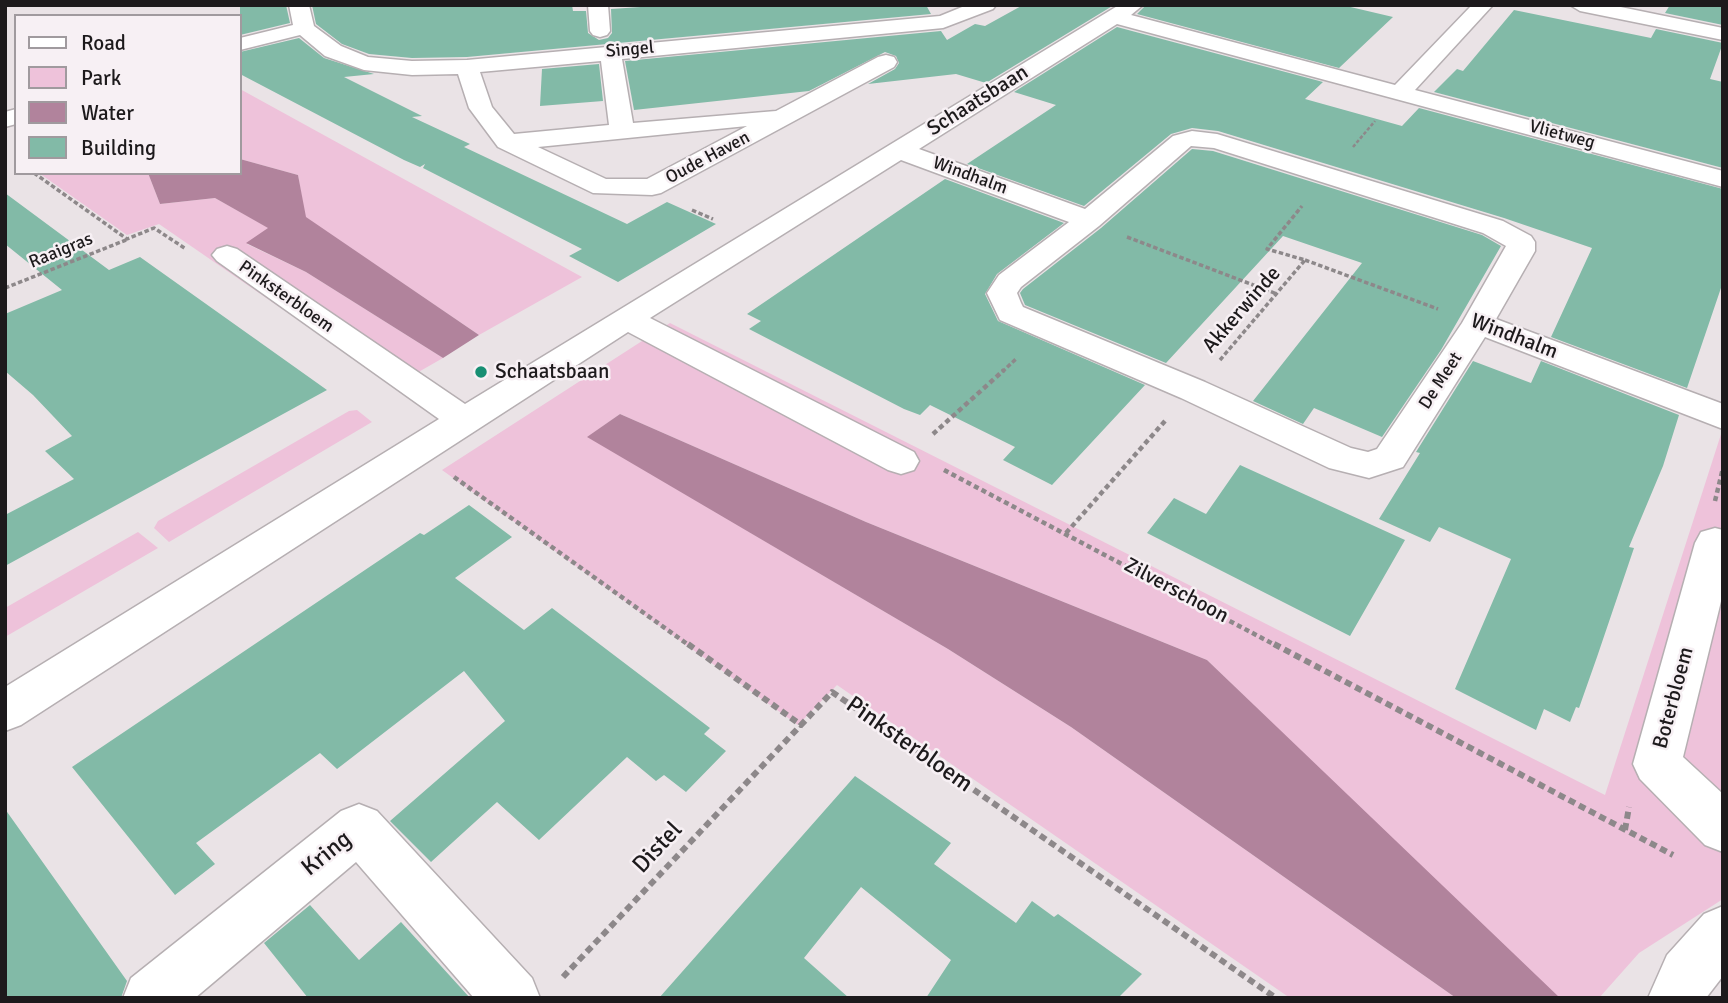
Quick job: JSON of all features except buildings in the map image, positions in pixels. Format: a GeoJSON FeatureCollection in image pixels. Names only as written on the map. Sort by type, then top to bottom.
{"type":"FeatureCollection","features":[{"type":"Feature","properties":{"kind":"street"},"geometry":{"type":"LineString","coordinates":[[242,43],[304,28],[299,5]]}},
{"type":"Feature","properties":{"kind":"street"},"geometry":{"type":"LineString","coordinates":[[597,5],[604,42],[612,60],[622,132]]}},
{"type":"Feature","properties":{"kind":"street","name":"Singel"},"geometry":{"type":"LineString","coordinates":[[304,28],[332,51],[364,63],[412,68],[467,67],[604,42],[943,22],[986,5]]}},
{"type":"Feature","properties":{"kind":"street"},"geometry":{"type":"LineString","coordinates":[[1401,92],[1483,5]]}},
{"type":"Feature","properties":{"kind":"street"},"geometry":{"type":"LineString","coordinates":[[1580,5],[1723,34]]}},
{"type":"Feature","properties":{"kind":"street","name":"Vlietweg"},"geometry":{"type":"LineString","coordinates":[[1123,11],[1401,92],[1723,178]]}},
{"type":"Feature","properties":{"kind":"street","name":"Schaatsbaan"},"geometry":{"type":"LineString","coordinates":[[5,711],[416,450],[1123,11]]}},
{"type":"Feature","properties":{"kind":"street","name":"Oude Haven"},"geometry":{"type":"LineString","coordinates":[[467,67],[481,108],[507,142],[602,187],[652,187],[886,62]]}},
{"type":"Feature","properties":{"kind":"street","name":"Oude Haven"},"geometry":{"type":"LineString","coordinates":[[507,142],[790,114]]}},
{"type":"Feature","properties":{"kind":"street","name":"De Meet"},"geometry":{"type":"LineString","coordinates":[[1192,138],[1217,141],[1328,176],[1493,227],[1521,242],[1520,251],[1478,323],[1390,458],[1369,465],[1342,459],[1193,390],[1011,313],[1002,293],[1010,281],[1089,220],[1182,141],[1192,138]]}},
{"type":"Feature","properties":{"kind":"street","name":"Windhalm"},"geometry":{"type":"LineString","coordinates":[[898,150],[1089,220]]}},
{"type":"Feature","properties":{"kind":"street","name":"Pinksterbloem"},"geometry":{"type":"LineString","coordinates":[[227,255],[440,405],[466,419]]}},
{"type":"Feature","properties":{"kind":"street"},"geometry":{"type":"LineString","coordinates":[[626,319],[906,457]]}},
{"type":"Feature","properties":{"kind":"street","name":"Windhalm"},"geometry":{"type":"LineString","coordinates":[[1478,323],[1723,416]]}},
{"type":"Feature","properties":{"kind":"street","name":"Boterbloem"},"geometry":{"type":"LineString","coordinates":[[1715,543],[1657,764],[1723,828]]}},
{"type":"Feature","properties":{"kind":"street","name":"Kring"},"geometry":{"type":"LineString","coordinates":[[151,998],[359,828],[532,993]]}},
{"type":"Feature","properties":{"kind":"street"},"geometry":{"type":"LineString","coordinates":[[1676,998],[1687,975],[1723,933]]}},
{"type":"Feature","properties":{"kind":"path","name":"Akkerwinde"},"geometry":{"type":"LineString","coordinates":[[1066,533],[1305,260],[1267,249],[1401,92]]}},
{"type":"Feature","properties":{"kind":"path"},"geometry":{"type":"LineString","coordinates":[[37,175],[127,239]]}},
{"type":"Feature","properties":{"kind":"path"},"geometry":{"type":"LineString","coordinates":[[1089,220],[1102,228],[1277,294]]}},
{"type":"Feature","properties":{"kind":"path","name":"Pinksterbloem"},"geometry":{"type":"LineString","coordinates":[[127,239],[154,228],[209,264],[227,255]]}},
{"type":"Feature","properties":{"kind":"path","name":"Raaigras"},"geometry":{"type":"LineString","coordinates":[[5,288],[127,239]]}},
{"type":"Feature","properties":{"kind":"path","name":"Windhalm"},"geometry":{"type":"LineString","coordinates":[[1305,260],[1478,323]]}},
{"type":"Feature","properties":{"kind":"path"},"geometry":{"type":"LineString","coordinates":[[906,457],[1049,329]]}},
{"type":"Feature","properties":{"kind":"path"},"geometry":{"type":"LineString","coordinates":[[416,450],[801,726]]}},
{"type":"Feature","properties":{"kind":"path","name":"Zilverschoon"},"geometry":{"type":"LineString","coordinates":[[906,457],[1066,533],[1674,856]]}},
{"type":"Feature","properties":{"kind":"path","name":"Pinksterbloem"},"geometry":{"type":"LineString","coordinates":[[801,726],[832,692],[1276,998]]}},
{"type":"Feature","properties":{"kind":"path","name":"Distel"},"geometry":{"type":"LineString","coordinates":[[532,993],[801,726]]}},
{"type":"Feature","properties":{"kind":"green space"},"geometry":{"type":"Polygon","coordinates":[[[242,90],[582,277],[479,335],[305,217],[298,175],[242,160],[242,90]]]}},
{"type":"Feature","properties":{"kind":"green space"},"geometry":{"type":"Polygon","coordinates":[[[42,175],[149,175],[160,204],[215,198],[269,228],[247,244],[306,272],[443,358],[394,386],[159,224],[127,235],[42,175]]]}},
{"type":"Feature","properties":{"kind":"green space"},"geometry":{"type":"Polygon","coordinates":[[[670,323],[1605,795],[1723,428],[1723,899],[1639,953],[1599,998],[1556,998],[1207,660],[866,522],[620,414],[588,437],[948,649],[1071,727],[1456,998],[1290,998],[837,685],[798,725],[442,470],[670,323]]]}},
{"type":"Feature","properties":{"kind":"green space"},"geometry":{"type":"Polygon","coordinates":[[[357,410],[372,422],[169,542],[154,528],[158,521],[349,411],[357,410]]]}},
{"type":"Feature","properties":{"kind":"green space"},"geometry":{"type":"Polygon","coordinates":[[[138,532],[158,548],[5,637],[5,608],[138,532]]]}},
{"type":"Feature","properties":{"kind":"water"},"geometry":{"type":"Polygon","coordinates":[[[242,160],[298,175],[306,217],[479,335],[443,358],[306,272],[246,243],[268,228],[215,198],[160,204],[149,175],[242,175],[242,160]]]}},
{"type":"Feature","properties":{"kind":"water"},"geometry":{"type":"Polygon","coordinates":[[[620,414],[866,522],[1207,660],[1560,998],[1456,998],[1071,727],[948,649],[587,437],[620,414]]]}},
{"type":"Feature","properties":{"kind":"place","name":"Schaatsbaan"},"geometry":{"type":"Point","coordinates":[481,372]}}]}
